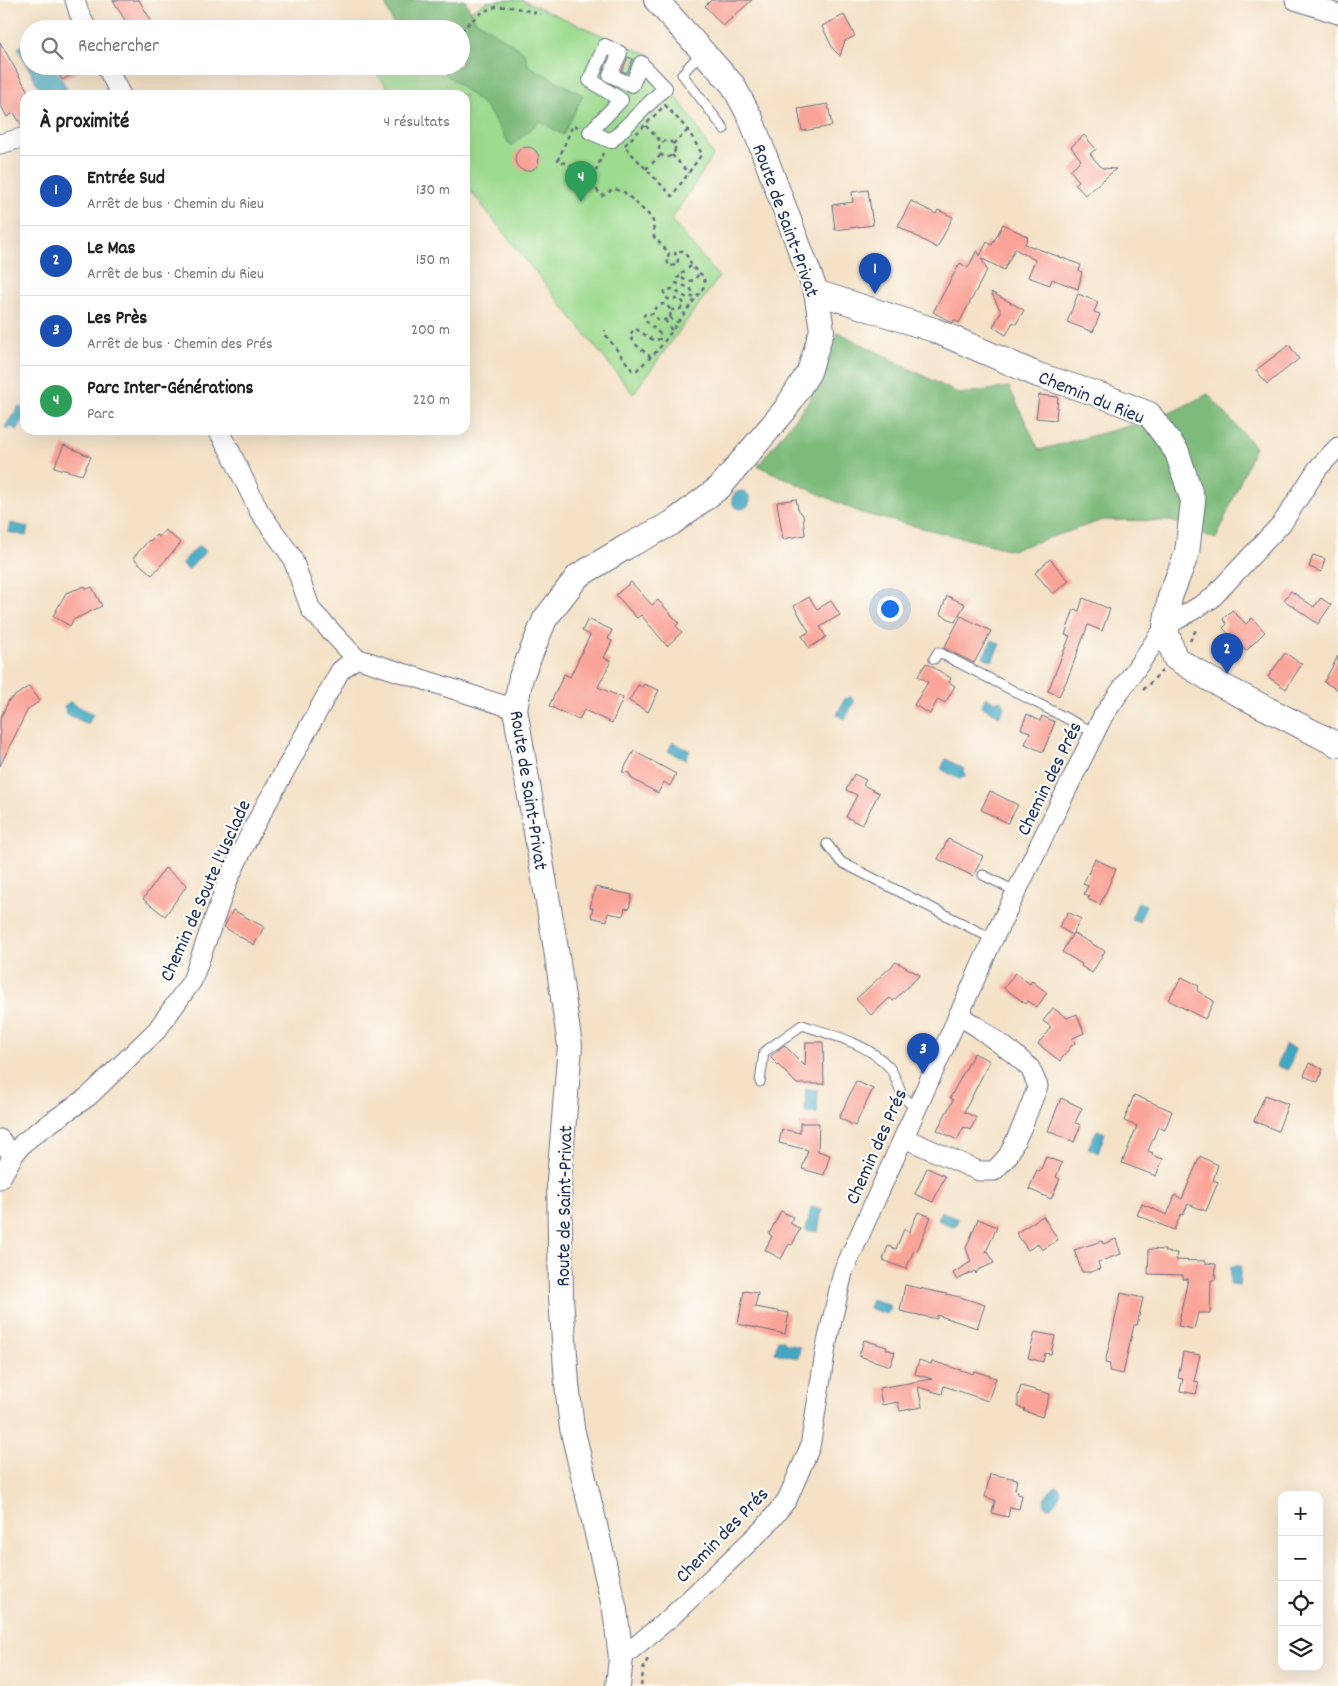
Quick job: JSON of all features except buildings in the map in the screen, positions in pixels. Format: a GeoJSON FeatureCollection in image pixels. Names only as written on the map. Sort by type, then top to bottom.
{"type":"FeatureCollection","features":[{"type":"Feature","properties":{"kind":"street"},"geometry":{"type":"LineString","coordinates":[[75,0],[82,20]]}},
{"type":"Feature","properties":{"kind":"street","name":"Route de Saint-Privat"},"geometry":{"type":"LineString","coordinates":[[618,1686],[622,1658],[615,1610],[572,1428],[567,1384],[561,1297],[559,1180],[570,1046],[556,949],[514,709],[522,677],[545,619],[578,576],[626,547],[672,523],[720,487],[785,410],[808,372],[822,330],[816,292],[747,110],[733,85],[656,0]]}},
{"type":"Feature","properties":{"kind":"street"},"geometry":{"type":"LineString","coordinates":[[1295,0],[1338,14]]}},
{"type":"Feature","properties":{"kind":"street"},"geometry":{"type":"LineString","coordinates":[[605,46],[620,53],[610,75],[632,85],[641,63],[665,88],[611,141],[590,132],[621,100],[590,80],[605,46]]}},
{"type":"Feature","properties":{"kind":"street"},"geometry":{"type":"LineString","coordinates":[[111,75],[118,90]]}},
{"type":"Feature","properties":{"kind":"street"},"geometry":{"type":"LineString","coordinates":[[0,144],[20,138]]}},
{"type":"Feature","properties":{"kind":"street","name":"Chemin du Rieu"},"geometry":{"type":"LineString","coordinates":[[816,292],[934,330],[1038,375],[1106,397],[1149,414],[1177,452],[1193,501],[1187,553],[1170,596],[1165,627],[1175,658]]}},
{"type":"Feature","properties":{"kind":"street"},"geometry":{"type":"LineString","coordinates":[[221,435],[259,511],[292,557],[311,610],[356,658],[514,709]]}},
{"type":"Feature","properties":{"kind":"street"},"geometry":{"type":"LineString","coordinates":[[1165,627],[1211,599],[1283,522],[1318,468],[1338,447]]}},
{"type":"Feature","properties":{"kind":"street","name":"Chemin des Prés"},"geometry":{"type":"LineString","coordinates":[[622,1658],[671,1617],[765,1527],[786,1500],[810,1448],[826,1347],[844,1272],[993,939],[1103,716],[1165,627]]}},
{"type":"Feature","properties":{"kind":"street","name":"Chemin de Soute l'Usclade"},"geometry":{"type":"LineString","coordinates":[[0,1179],[13,1156],[23,1144],[37,1132],[90,1096],[157,1030],[192,981],[228,880],[252,830],[340,671],[356,658]]}},
{"type":"Feature","properties":{"kind":"street"},"geometry":{"type":"LineString","coordinates":[[1175,658],[1211,680],[1338,745]]}},
{"type":"Feature","properties":{"kind":"street"},"geometry":{"type":"LineString","coordinates":[[904,1138],[979,1171],[994,1171],[1008,1156],[1021,1129],[1038,1086],[1030,1068],[980,1028],[958,1015]]}},
{"type":"Feature","properties":{"kind":"street"},"geometry":{"type":"LineString","coordinates":[[0,1139],[13,1156]]}},
{"type":"Feature","properties":{"kind":"lane"},"geometry":{"type":"LineString","coordinates":[[702,51],[682,74],[724,129]]}},
{"type":"Feature","properties":{"kind":"lane"},"geometry":{"type":"LineString","coordinates":[[934,659],[938,652],[1095,733]]}},
{"type":"Feature","properties":{"kind":"lane"},"geometry":{"type":"LineString","coordinates":[[827,844],[841,862],[993,939]]}},
{"type":"Feature","properties":{"kind":"lane"},"geometry":{"type":"LineString","coordinates":[[983,875],[1017,892]]}},
{"type":"Feature","properties":{"kind":"lane"},"geometry":{"type":"LineString","coordinates":[[760,1082],[764,1052],[802,1025],[850,1040],[880,1059],[889,1067],[894,1075],[906,1101],[917,1106]]}},
{"type":"Feature","properties":{"kind":"path"},"geometry":{"type":"LineString","coordinates":[[470,21],[486,8],[496,6],[510,6],[540,14]]}},
{"type":"Feature","properties":{"kind":"path"},"geometry":{"type":"LineString","coordinates":[[665,105],[688,130],[702,154],[672,196],[624,146],[645,126],[665,105]]}},
{"type":"Feature","properties":{"kind":"path"},"geometry":{"type":"LineString","coordinates":[[590,132],[573,125],[558,160],[594,176]]}},
{"type":"Feature","properties":{"kind":"path"},"geometry":{"type":"LineString","coordinates":[[645,126],[662,144]]}},
{"type":"Feature","properties":{"kind":"path"},"geometry":{"type":"LineString","coordinates":[[673,144],[688,130]]}},
{"type":"Feature","properties":{"kind":"path"},"geometry":{"type":"LineString","coordinates":[[605,330],[605,334],[632,370],[636,370],[658,350],[704,285],[704,280],[691,266],[688,257],[679,250],[675,254],[678,259],[677,266],[669,266],[667,260],[669,253],[654,237],[653,221],[624,192],[614,189],[602,196],[590,183],[609,141]]}},
{"type":"Feature","properties":{"kind":"path"},"geometry":{"type":"LineString","coordinates":[[669,141],[673,144],[675,149],[672,155],[667,157],[662,155],[659,148],[662,144],[669,141]]}},
{"type":"Feature","properties":{"kind":"path"},"geometry":{"type":"LineString","coordinates":[[646,169],[662,155]]}},
{"type":"Feature","properties":{"kind":"path"},"geometry":{"type":"LineString","coordinates":[[672,155],[689,173]]}},
{"type":"Feature","properties":{"kind":"path"},"geometry":{"type":"LineString","coordinates":[[671,310],[680,309],[684,305],[679,299],[668,299],[664,295],[665,291],[672,289],[687,298],[692,297],[694,294],[690,288],[676,283],[677,278],[682,276],[684,270],[691,266]]}},
{"type":"Feature","properties":{"kind":"path"},"geometry":{"type":"LineString","coordinates":[[682,276],[686,280],[692,281],[695,280],[699,273]]}},
{"type":"Feature","properties":{"kind":"path"},"geometry":{"type":"LineString","coordinates":[[653,314],[656,307],[660,304],[665,304],[671,310]]}},
{"type":"Feature","properties":{"kind":"path"},"geometry":{"type":"LineString","coordinates":[[670,317],[671,310]]}},
{"type":"Feature","properties":{"kind":"path"},"geometry":{"type":"LineString","coordinates":[[651,356],[635,344],[630,336],[633,330],[636,329],[653,340],[660,339],[660,334],[644,317],[647,312],[653,314],[657,319],[665,320],[670,317]]}},
{"type":"Feature","properties":{"kind":"path"},"geometry":{"type":"LineString","coordinates":[[670,317],[678,322]]}},
{"type":"Feature","properties":{"kind":"path"},"geometry":{"type":"LineString","coordinates":[[665,320],[672,330]]}},
{"type":"Feature","properties":{"kind":"path"},"geometry":{"type":"LineString","coordinates":[[1143,691],[1189,642],[1196,629],[1202,623]]}},
{"type":"Feature","properties":{"kind":"path"},"geometry":{"type":"LineString","coordinates":[[641,1686],[644,1666],[651,1654]]}},
{"type":"Feature","properties":{"kind":"green space"},"geometry":{"type":"Polygon","coordinates":[[[384,0],[465,0],[475,20],[524,52],[529,66],[583,95],[563,135],[540,121],[511,146],[486,107],[470,94],[470,90],[465,90],[447,75],[470,75],[470,20],[392,20],[384,0]]]}},
{"type":"Feature","properties":{"kind":"green space"},"geometry":{"type":"Polygon","coordinates":[[[522,0],[651,55],[653,67],[695,123],[713,156],[671,220],[719,277],[633,394],[470,190],[470,90],[390,90],[378,75],[470,75],[470,20],[455,20],[486,2],[522,0]]]}},
{"type":"Feature","properties":{"kind":"green space"},"geometry":{"type":"Polygon","coordinates":[[[838,332],[959,394],[1009,387],[1039,450],[1162,417],[1208,394],[1255,447],[1216,539],[1171,521],[1103,520],[1012,550],[861,513],[758,466],[810,399],[838,332]]]}},
{"type":"Feature","properties":{"kind":"water"},"geometry":{"type":"Polygon","coordinates":[[[32,75],[60,75],[67,90],[40,90],[32,75]]]}},
{"type":"Feature","properties":{"kind":"water"},"geometry":{"type":"Polygon","coordinates":[[[19,406],[20,426],[17,430],[10,426],[8,429],[5,427],[19,406]]]}},
{"type":"Feature","properties":{"kind":"water"},"geometry":{"type":"Polygon","coordinates":[[[741,491],[747,494],[750,500],[747,506],[741,509],[735,506],[732,500],[735,494],[741,491]]]}},
{"type":"Feature","properties":{"kind":"water"},"geometry":{"type":"Polygon","coordinates":[[[10,523],[28,527],[26,536],[8,532],[10,523]]]}},
{"type":"Feature","properties":{"kind":"water"},"geometry":{"type":"Polygon","coordinates":[[[199,545],[206,551],[188,570],[181,564],[199,545]]]}},
{"type":"Feature","properties":{"kind":"water"},"geometry":{"type":"Polygon","coordinates":[[[992,640],[1000,644],[992,661],[983,657],[992,640]]]}},
{"type":"Feature","properties":{"kind":"water"},"geometry":{"type":"Polygon","coordinates":[[[849,697],[854,702],[845,719],[837,715],[845,698],[849,697]]]}},
{"type":"Feature","properties":{"kind":"water"},"geometry":{"type":"Polygon","coordinates":[[[986,697],[996,702],[1002,701],[1005,706],[1000,716],[981,706],[986,697]]]}},
{"type":"Feature","properties":{"kind":"water"},"geometry":{"type":"Polygon","coordinates":[[[70,702],[93,714],[88,724],[65,713],[64,706],[70,702]]]}},
{"type":"Feature","properties":{"kind":"water"},"geometry":{"type":"Polygon","coordinates":[[[673,742],[690,751],[685,760],[668,751],[673,742]]]}},
{"type":"Feature","properties":{"kind":"water"},"geometry":{"type":"Polygon","coordinates":[[[946,759],[964,769],[965,777],[959,779],[941,769],[946,759]]]}},
{"type":"Feature","properties":{"kind":"water"},"geometry":{"type":"Polygon","coordinates":[[[1138,902],[1146,905],[1139,922],[1131,919],[1138,902]]]}},
{"type":"Feature","properties":{"kind":"water"},"geometry":{"type":"Polygon","coordinates":[[[1285,1045],[1296,1049],[1288,1070],[1277,1066],[1285,1045]]]}},
{"type":"Feature","properties":{"kind":"water"},"geometry":{"type":"Polygon","coordinates":[[[806,1089],[818,1090],[817,1113],[805,1113],[806,1089]]]}},
{"type":"Feature","properties":{"kind":"water"},"geometry":{"type":"Polygon","coordinates":[[[1097,1130],[1105,1133],[1098,1153],[1088,1148],[1097,1130]]]}},
{"type":"Feature","properties":{"kind":"water"},"geometry":{"type":"Polygon","coordinates":[[[811,1207],[822,1209],[818,1232],[806,1230],[811,1207]]]}},
{"type":"Feature","properties":{"kind":"water"},"geometry":{"type":"Polygon","coordinates":[[[941,1211],[958,1219],[955,1227],[938,1220],[941,1211]]]}},
{"type":"Feature","properties":{"kind":"water"},"geometry":{"type":"Polygon","coordinates":[[[1231,1266],[1241,1266],[1239,1285],[1230,1284],[1231,1266]]]}},
{"type":"Feature","properties":{"kind":"water"},"geometry":{"type":"Polygon","coordinates":[[[872,1299],[889,1305],[891,1309],[886,1314],[869,1308],[872,1299]]]}},
{"type":"Feature","properties":{"kind":"water"},"geometry":{"type":"Polygon","coordinates":[[[778,1339],[784,1340],[784,1343],[800,1347],[798,1358],[775,1353],[778,1339]]]}},
{"type":"Feature","properties":{"kind":"water"},"geometry":{"type":"Polygon","coordinates":[[[1057,1486],[1060,1488],[1061,1493],[1051,1507],[1048,1508],[1045,1506],[1044,1500],[1053,1487],[1057,1486]]]}},
{"type":"Feature","properties":{"kind":"place","name":"Parc Inter-Générations"},"geometry":{"type":"Point","coordinates":[581,202]}},
{"type":"Feature","properties":{"kind":"place","name":"Entrée Sud"},"geometry":{"type":"Point","coordinates":[875,294]}},
{"type":"Feature","properties":{"kind":"place","name":"Le Mas"},"geometry":{"type":"Point","coordinates":[1227,674]}},
{"type":"Feature","properties":{"kind":"place","name":"Les Près"},"geometry":{"type":"Point","coordinates":[923,1074]}}]}
